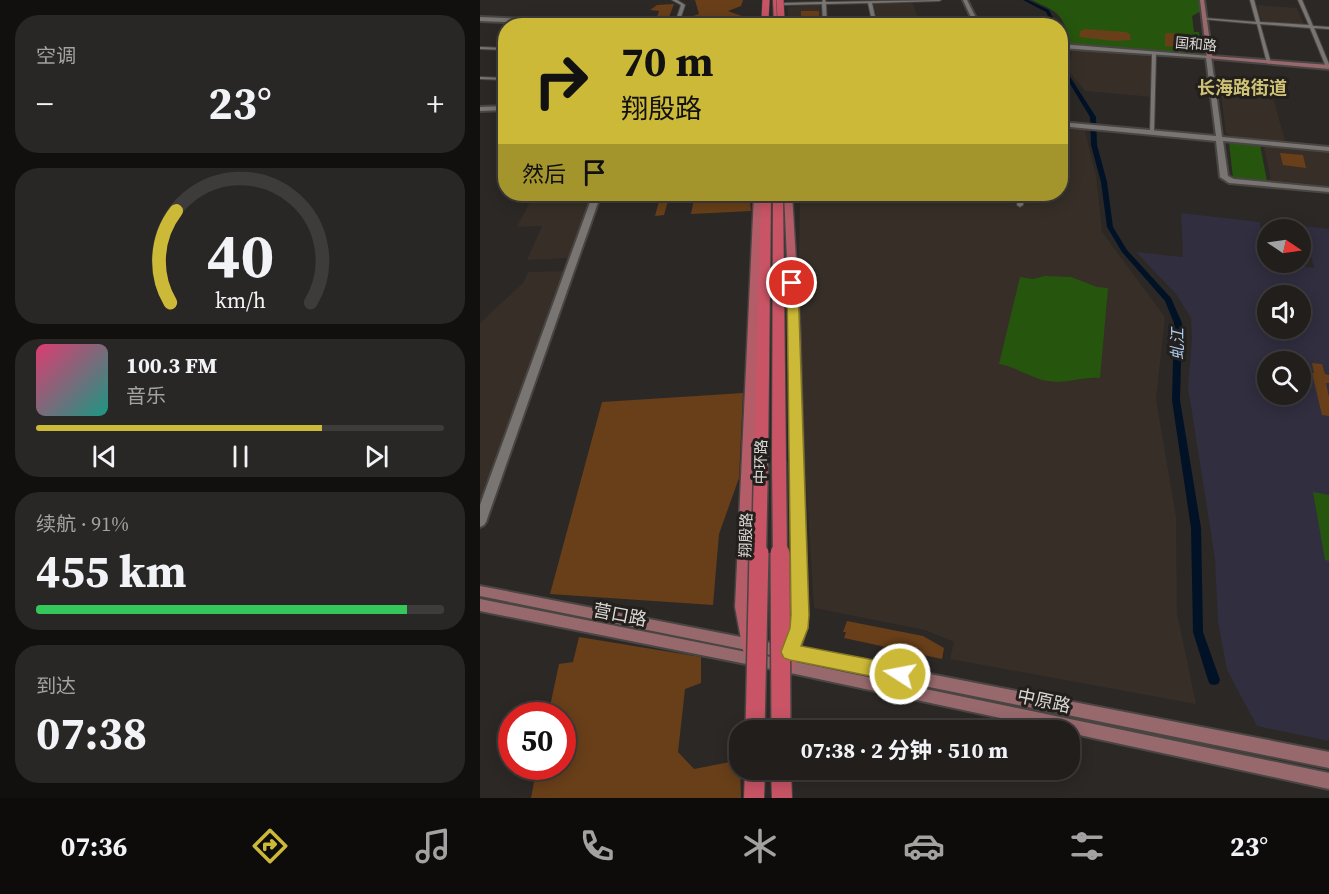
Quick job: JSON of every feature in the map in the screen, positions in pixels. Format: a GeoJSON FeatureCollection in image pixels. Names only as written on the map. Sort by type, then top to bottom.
{"type":"FeatureCollection","features":[{"type":"Feature","properties":{"kind":"highway"},"geometry":{"type":"LineString","coordinates":[[765,18],[766,0]]}},
{"type":"Feature","properties":{"kind":"highway"},"geometry":{"type":"LineString","coordinates":[[766,0],[766,18]]}},
{"type":"Feature","properties":{"kind":"highway"},"geometry":{"type":"LineString","coordinates":[[778,18],[781,2]]}},
{"type":"Feature","properties":{"kind":"highway"},"geometry":{"type":"LineString","coordinates":[[781,2],[782,18]]}},
{"type":"Feature","properties":{"kind":"highway","name":"中环路"},"geometry":{"type":"LineString","coordinates":[[754,720],[765,201]]}},
{"type":"Feature","properties":{"kind":"highway","name":"中环路"},"geometry":{"type":"LineString","coordinates":[[778,201],[778,462],[783,720]]}},
{"type":"Feature","properties":{"kind":"highway"},"geometry":{"type":"LineString","coordinates":[[753,780],[753,798]]}},
{"type":"Feature","properties":{"kind":"highway"},"geometry":{"type":"LineString","coordinates":[[784,780],[784,798]]}},
{"type":"Feature","properties":{"kind":"main road"},"geometry":{"type":"LineString","coordinates":[[1202,0],[1209,57]]}},
{"type":"Feature","properties":{"kind":"main road","name":"国和路"},"geometry":{"type":"LineString","coordinates":[[1209,57],[1329,68]]}},
{"type":"Feature","properties":{"kind":"main road","name":"翔殷路"},"geometry":{"type":"LineString","coordinates":[[754,720],[752,652],[743,607],[758,201]]}},
{"type":"Feature","properties":{"kind":"main road"},"geometry":{"type":"LineString","coordinates":[[784,720],[788,659],[799,628],[800,615],[795,326],[788,201]]}},
{"type":"Feature","properties":{"kind":"main road","name":"营口路"},"geometry":{"type":"LineString","coordinates":[[480,591],[752,652]]}},
{"type":"Feature","properties":{"kind":"main road","name":"营口路"},"geometry":{"type":"LineString","coordinates":[[480,605],[752,652]]}},
{"type":"Feature","properties":{"kind":"main road"},"geometry":{"type":"LineString","coordinates":[[752,652],[788,659]]}},
{"type":"Feature","properties":{"kind":"main road","name":"中原路"},"geometry":{"type":"LineString","coordinates":[[788,659],[1329,760]]}},
{"type":"Feature","properties":{"kind":"main road","name":"中原路"},"geometry":{"type":"LineString","coordinates":[[788,659],[1329,781]]}},
{"type":"Feature","properties":{"kind":"street"},"geometry":{"type":"LineString","coordinates":[[674,0],[680,2],[683,8],[679,18]]}},
{"type":"Feature","properties":{"kind":"street"},"geometry":{"type":"LineString","coordinates":[[781,2],[791,5],[824,2],[939,0]]}},
{"type":"Feature","properties":{"kind":"street"},"geometry":{"type":"LineString","coordinates":[[965,0],[974,18]]}},
{"type":"Feature","properties":{"kind":"street"},"geometry":{"type":"LineString","coordinates":[[1252,0],[1269,63]]}},
{"type":"Feature","properties":{"kind":"street"},"geometry":{"type":"LineString","coordinates":[[1300,0],[1329,68]]}},
{"type":"Feature","properties":{"kind":"street"},"geometry":{"type":"LineString","coordinates":[[824,2],[825,18]]}},
{"type":"Feature","properties":{"kind":"street"},"geometry":{"type":"LineString","coordinates":[[870,3],[873,18]]}},
{"type":"Feature","properties":{"kind":"street"},"geometry":{"type":"LineString","coordinates":[[1204,19],[1329,28]]}},
{"type":"Feature","properties":{"kind":"street"},"geometry":{"type":"LineString","coordinates":[[480,20],[498,20]]}},
{"type":"Feature","properties":{"kind":"street"},"geometry":{"type":"LineString","coordinates":[[480,20],[498,21]]}},
{"type":"Feature","properties":{"kind":"street","name":"国和路"},"geometry":{"type":"LineString","coordinates":[[1068,47],[1209,57]]}},
{"type":"Feature","properties":{"kind":"street"},"geometry":{"type":"LineString","coordinates":[[480,48],[498,49]]}},
{"type":"Feature","properties":{"kind":"street"},"geometry":{"type":"LineString","coordinates":[[1152,132],[1154,54]]}},
{"type":"Feature","properties":{"kind":"street"},"geometry":{"type":"LineString","coordinates":[[1209,57],[1224,177],[1329,190]]}},
{"type":"Feature","properties":{"kind":"street"},"geometry":{"type":"LineString","coordinates":[[480,78],[498,79]]}},
{"type":"Feature","properties":{"kind":"street"},"geometry":{"type":"LineString","coordinates":[[480,109],[498,108]]}},
{"type":"Feature","properties":{"kind":"street"},"geometry":{"type":"LineString","coordinates":[[1068,125],[1329,148]]}},
{"type":"Feature","properties":{"kind":"street"},"geometry":{"type":"LineString","coordinates":[[480,522],[595,201]]}},
{"type":"Feature","properties":{"kind":"street"},"geometry":{"type":"LineString","coordinates":[[1020,205],[1021,201]]}},
{"type":"Feature","properties":{"kind":"shaded area"},"geometry":{"type":"Polygon","coordinates":[[[912,2],[918,18],[877,18],[873,3],[912,2]]]}},
{"type":"Feature","properties":{"kind":"shaded area"},"geometry":{"type":"Polygon","coordinates":[[[820,5],[821,18],[788,18],[788,7],[820,5]]]}},
{"type":"Feature","properties":{"kind":"shaded area"},"geometry":{"type":"Polygon","coordinates":[[[1257,5],[1297,8],[1304,24],[1262,22],[1257,5]]]}},
{"type":"Feature","properties":{"kind":"shaded area"},"geometry":{"type":"Polygon","coordinates":[[[1072,49],[1153,54],[1152,97],[1085,91],[1069,71],[1072,49]]]}},
{"type":"Feature","properties":{"kind":"shaded area"},"geometry":{"type":"Polygon","coordinates":[[[1221,94],[1273,98],[1285,141],[1234,137],[1226,133],[1221,94]]]}},
{"type":"Feature","properties":{"kind":"shaded area"},"geometry":{"type":"Polygon","coordinates":[[[1068,127],[1084,128],[1096,175],[1102,232],[1165,317],[1156,399],[1176,517],[1177,613],[1196,704],[950,659],[954,642],[925,630],[814,608],[798,308],[800,201],[1016,201],[1015,204],[1024,205],[1025,201],[1068,201],[1068,127]]]}},
{"type":"Feature","properties":{"kind":"shaded area"},"geometry":{"type":"Polygon","coordinates":[[[1264,145],[1329,152],[1329,188],[1271,182],[1264,145]]]}},
{"type":"Feature","properties":{"kind":"shaded area"},"geometry":{"type":"Polygon","coordinates":[[[530,201],[591,201],[569,258],[527,260],[542,226],[517,227],[530,201]]]}},
{"type":"Feature","properties":{"kind":"shaded area"},"geometry":{"type":"Polygon","coordinates":[[[1181,213],[1257,222],[1257,273],[1311,273],[1311,268],[1314,268],[1311,255],[1311,227],[1329,229],[1329,741],[1257,726],[1227,670],[1218,622],[1215,559],[1188,387],[1192,338],[1191,318],[1176,294],[1136,252],[1183,257],[1181,213]]]}},
{"type":"Feature","properties":{"kind":"shaded area"},"geometry":{"type":"Polygon","coordinates":[[[565,271],[480,503],[480,323],[523,283],[528,272],[565,271]]]}},
{"type":"Feature","properties":{"kind":"green space"},"geometry":{"type":"Polygon","coordinates":[[[1032,0],[1199,0],[1201,11],[1192,16],[1194,32],[1199,32],[1201,52],[1195,54],[1070,44],[1068,18],[1060,18],[1049,8],[1032,0]]]}},
{"type":"Feature","properties":{"kind":"green space"},"geometry":{"type":"Polygon","coordinates":[[[1229,142],[1260,145],[1267,181],[1233,178],[1229,142]]]}},
{"type":"Feature","properties":{"kind":"green space"},"geometry":{"type":"Polygon","coordinates":[[[1045,276],[1071,277],[1097,287],[1108,288],[1100,378],[1062,382],[1048,381],[999,364],[1020,277],[1033,279],[1045,276]]]}},
{"type":"Feature","properties":{"kind":"green space"},"geometry":{"type":"Polygon","coordinates":[[[1313,492],[1329,495],[1329,561],[1325,560],[1313,492]]]}},
{"type":"Feature","properties":{"kind":"building"},"geometry":{"type":"Polygon","coordinates":[[[695,0],[743,0],[741,6],[728,11],[747,18],[695,18],[693,16],[699,14],[695,0]]]}},
{"type":"Feature","properties":{"kind":"building"},"geometry":{"type":"Polygon","coordinates":[[[674,4],[669,17],[657,17],[659,11],[650,10],[657,5],[674,4]]]}},
{"type":"Feature","properties":{"kind":"building"},"geometry":{"type":"Polygon","coordinates":[[[801,11],[819,11],[819,18],[801,18],[801,11]]]}},
{"type":"Feature","properties":{"kind":"building"},"geometry":{"type":"Polygon","coordinates":[[[1085,29],[1126,32],[1130,34],[1131,40],[1115,41],[1079,37],[1080,31],[1085,29]]]}},
{"type":"Feature","properties":{"kind":"building"},"geometry":{"type":"Polygon","coordinates":[[[1165,34],[1189,34],[1192,36],[1193,48],[1165,46],[1165,34]]]}},
{"type":"Feature","properties":{"kind":"building"},"geometry":{"type":"Polygon","coordinates":[[[1280,153],[1303,155],[1306,168],[1283,165],[1280,153]]]}},
{"type":"Feature","properties":{"kind":"building"},"geometry":{"type":"Polygon","coordinates":[[[659,201],[668,201],[664,215],[655,216],[659,201]]]}},
{"type":"Feature","properties":{"kind":"building"},"geometry":{"type":"Polygon","coordinates":[[[694,201],[750,201],[751,211],[691,214],[694,201]]]}},
{"type":"Feature","properties":{"kind":"building"},"geometry":{"type":"Polygon","coordinates":[[[1312,363],[1322,364],[1325,374],[1329,375],[1329,383],[1326,383],[1329,416],[1322,415],[1312,373],[1314,373],[1312,363]]]}},
{"type":"Feature","properties":{"kind":"building"},"geometry":{"type":"Polygon","coordinates":[[[743,393],[739,478],[719,534],[713,605],[550,594],[602,402],[743,393]]]}},
{"type":"Feature","properties":{"kind":"building"},"geometry":{"type":"Polygon","coordinates":[[[847,621],[923,636],[944,648],[942,659],[844,638],[846,632],[843,632],[847,621]]]}},
{"type":"Feature","properties":{"kind":"building"},"geometry":{"type":"Polygon","coordinates":[[[579,637],[701,657],[701,683],[685,689],[678,752],[694,769],[729,762],[729,780],[741,780],[741,798],[531,798],[534,780],[576,780],[576,702],[551,702],[559,664],[573,662],[579,637]]]}},
{"type":"Feature","properties":{"kind":"waterway","name":"虬江"},"geometry":{"type":"LineString","coordinates":[[1025,0],[1048,11],[1051,18]]}},
{"type":"Feature","properties":{"kind":"waterway","name":"虬江"},"geometry":{"type":"LineString","coordinates":[[1068,77],[1093,117],[1094,145],[1104,182],[1110,227],[1124,251],[1168,300],[1178,323],[1176,400],[1196,528],[1198,632],[1214,680]]}},
{"type":"Feature","properties":{"kind":"district","name":"长海路街道"},"geometry":{"type":"Point","coordinates":[1242,88]}},
{"type":"Feature","properties":{"kind":"route"},"geometry":{"type":"LineString","coordinates":[[792,283],[795,326],[800,615],[799,628],[790,652],[900,674]]}}]}
